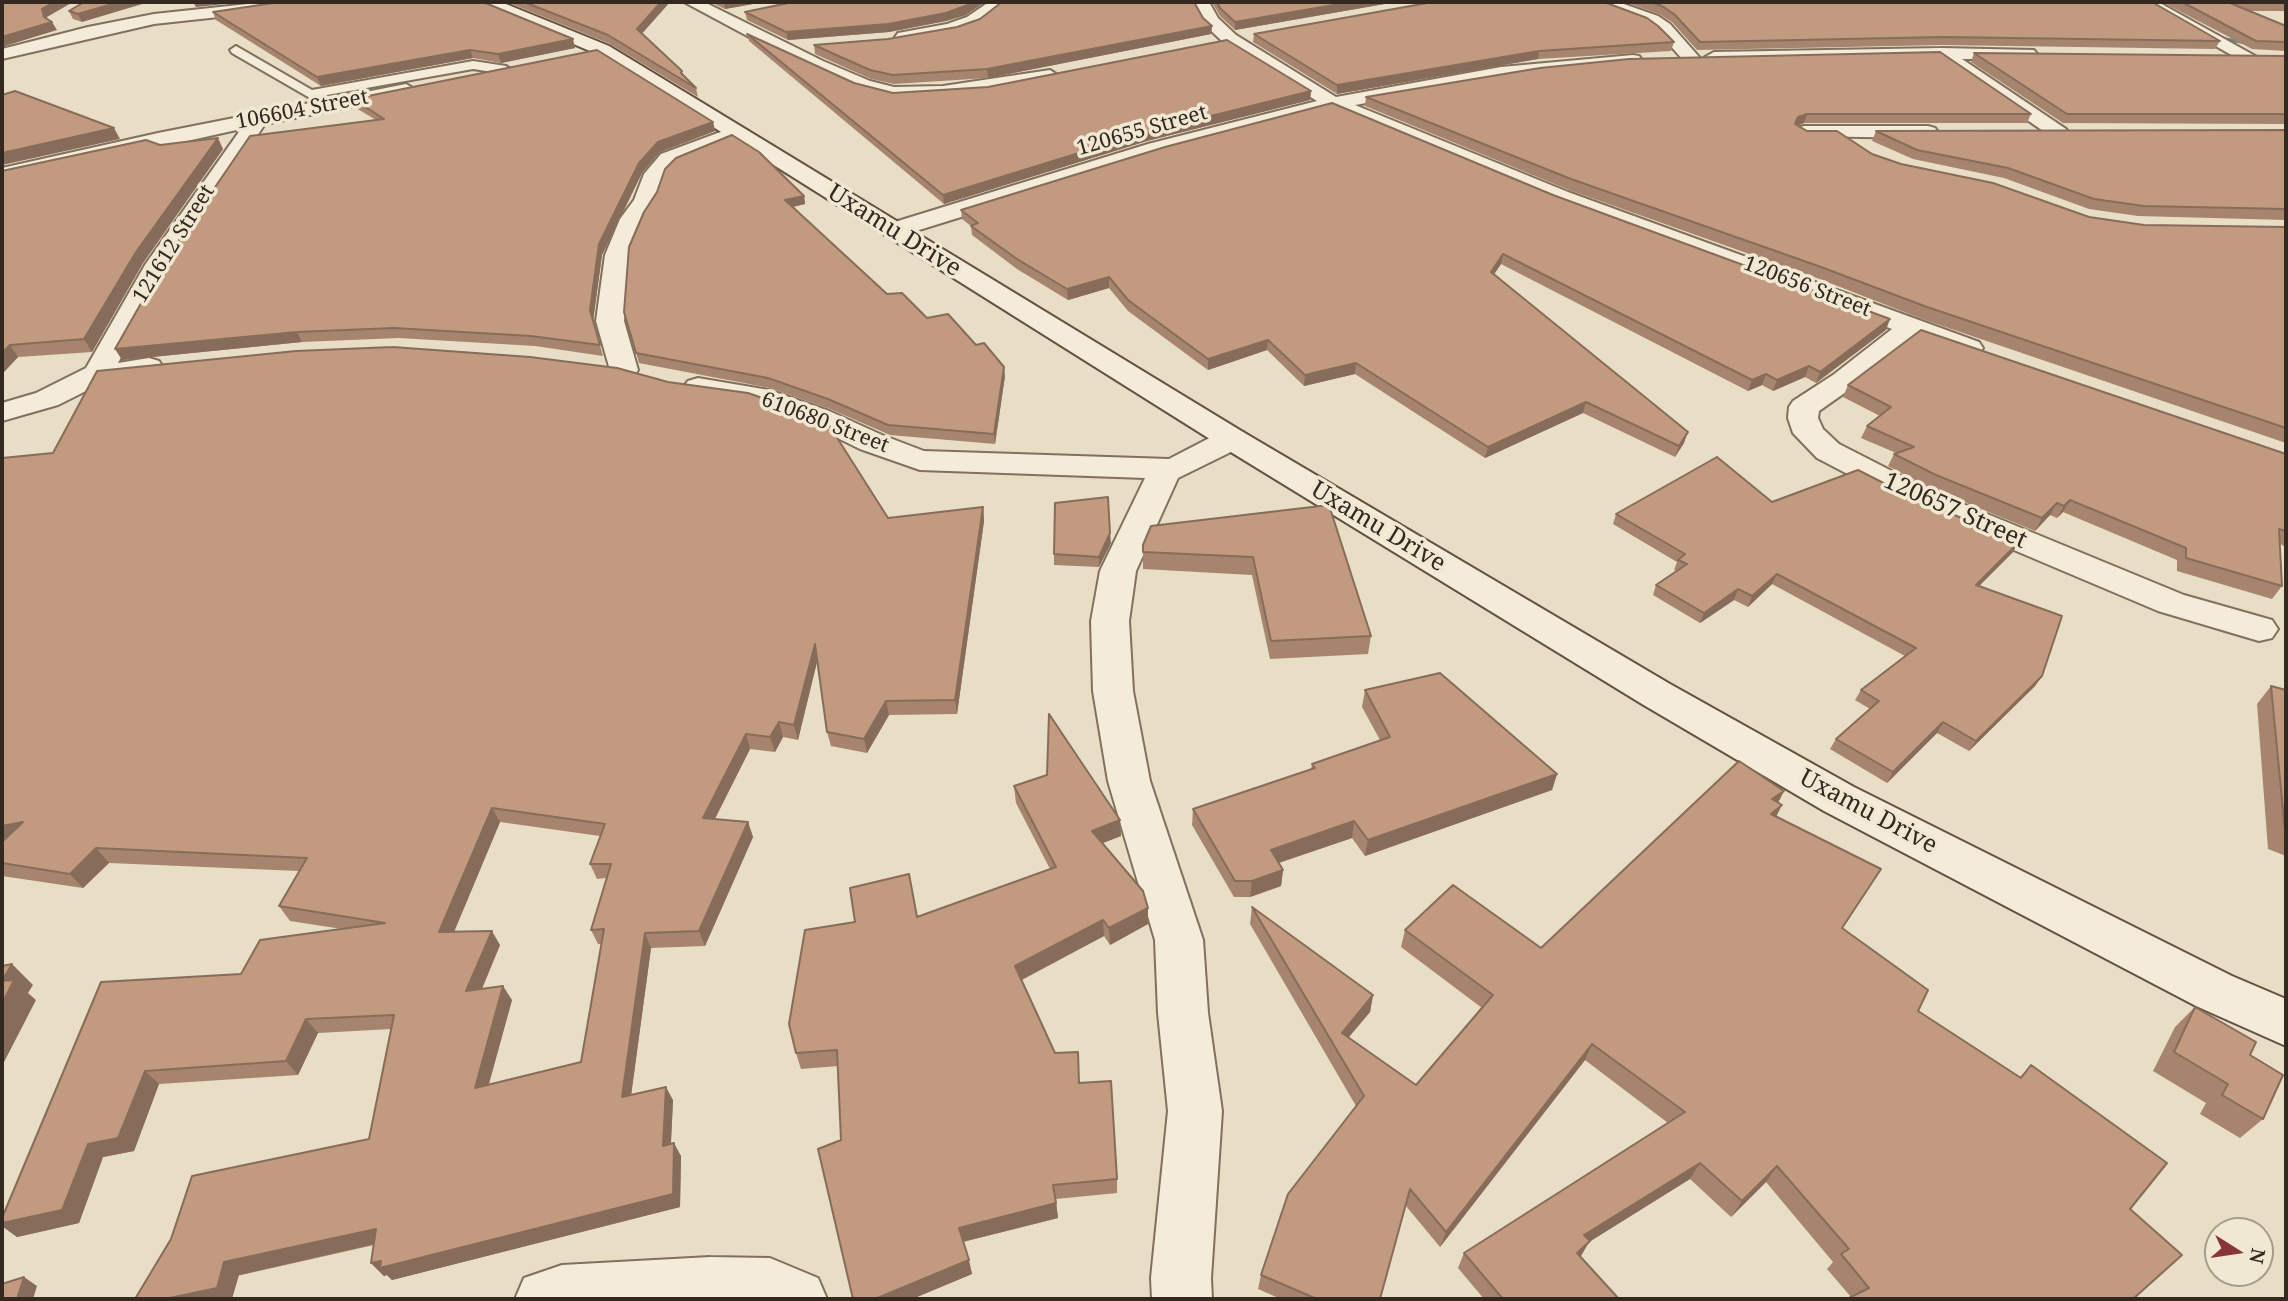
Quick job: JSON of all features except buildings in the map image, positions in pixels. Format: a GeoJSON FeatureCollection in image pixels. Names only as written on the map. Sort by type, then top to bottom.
{"type":"FeatureCollection","features":[{"type":"Feature","properties":{"kind":"street"},"geometry":{"type":"LineString","coordinates":[[2,54],[154,19],[265,8],[292,2]]}},
{"type":"Feature","properties":{"kind":"street","name":"Uxamu Drive"},"geometry":{"type":"LineString","coordinates":[[487,2],[603,50],[1232,439],[1656,694],[1839,799],[2214,991],[2286,1023]]}},
{"type":"Feature","properties":{"kind":"street"},"geometry":{"type":"LineString","coordinates":[[692,2],[816,65],[863,85],[894,93],[988,87],[1067,73]]}},
{"type":"Feature","properties":{"kind":"street","name":"120656 Street"},"geometry":{"type":"LineString","coordinates":[[1202,2],[1211,21],[1230,40],[1333,103],[1560,197],[1998,358]]}},
{"type":"Feature","properties":{"kind":"street"},"geometry":{"type":"LineString","coordinates":[[1602,2],[1651,20],[1664,28],[1691,58]]}},
{"type":"Feature","properties":{"kind":"street"},"geometry":{"type":"LineString","coordinates":[[2146,2],[2248,57]]}},
{"type":"Feature","properties":{"kind":"street"},"geometry":{"type":"LineString","coordinates":[[889,40],[951,29],[973,21],[996,4]]}},
{"type":"Feature","properties":{"kind":"street"},"geometry":{"type":"LineString","coordinates":[[722,18],[748,12]]}},
{"type":"Feature","properties":{"kind":"street"},"geometry":{"type":"LineString","coordinates":[[57,22],[89,32]]}},
{"type":"Feature","properties":{"kind":"street"},"geometry":{"type":"LineString","coordinates":[[1203,45],[1257,35]]}},
{"type":"Feature","properties":{"kind":"street"},"geometry":{"type":"LineString","coordinates":[[787,48],[822,47]]}},
{"type":"Feature","properties":{"kind":"street"},"geometry":{"type":"LineString","coordinates":[[567,58],[603,50]]}},
{"type":"Feature","properties":{"kind":"street"},"geometry":{"type":"LineString","coordinates":[[1941,52],[2059,133]]}},
{"type":"Feature","properties":{"kind":"street","name":"120655 Street"},"geometry":{"type":"LineString","coordinates":[[894,230],[1156,149],[1333,103],[1501,73],[1659,59],[1941,52],[2046,54]]}},
{"type":"Feature","properties":{"kind":"street"},"geometry":{"type":"LineString","coordinates":[[2207,56],[2273,57]]}},
{"type":"Feature","properties":{"kind":"street","name":"106604 Street"},"geometry":{"type":"LineString","coordinates":[[2,174],[258,119],[530,65]]}},
{"type":"Feature","properties":{"kind":"street","name":"121612 Street"},"geometry":{"type":"LineString","coordinates":[[97,374],[158,265],[258,119]]}},
{"type":"Feature","properties":{"kind":"street"},"geometry":{"type":"LineString","coordinates":[[1804,132],[1949,132]]}},
{"type":"Feature","properties":{"kind":"street"},"geometry":{"type":"LineString","coordinates":[[1839,132],[1869,151]]}},
{"type":"Feature","properties":{"kind":"street"},"geometry":{"type":"LineString","coordinates":[[2017,132],[2085,132]]}},
{"type":"Feature","properties":{"kind":"street","name":"610680 Street"},"geometry":{"type":"LineString","coordinates":[[734,133],[669,159],[655,174],[617,255],[610,321],[636,374],[758,396],[818,417],[871,442],[920,460],[1175,469],[1232,439]]}},
{"type":"Feature","properties":{"kind":"street","name":"120657 Street"},"geometry":{"type":"LineString","coordinates":[[1911,327],[1843,381],[1804,407],[1803,418],[1809,433],[1828,451],[1917,496],[2080,566],[2171,603],[2259,629]]}},
{"type":"Feature","properties":{"kind":"street"},"geometry":{"type":"LineString","coordinates":[[2,412],[47,399],[97,374],[171,365]]}},
{"type":"Feature","properties":{"kind":"street"},"geometry":{"type":"LineString","coordinates":[[2,439],[47,399]]}},
{"type":"Feature","properties":{"kind":"street"},"geometry":{"type":"LineString","coordinates":[[1165,469],[1152,503],[1118,570],[1110,621],[1113,691],[1129,780],[1180,940],[1183,1013],[1195,1111],[1181,1278],[1182,1299]]}},
{"type":"Feature","properties":{"kind":"street"},"geometry":{"type":"LineString","coordinates":[[545,1299],[562,1295],[710,1287],[770,1288],[797,1299]]}},
{"type":"Feature","properties":{"kind":"lane"},"geometry":{"type":"LineString","coordinates":[[236,50],[310,94],[473,65],[506,69]]}},
{"type":"Feature","properties":{"kind":"waterway"},"geometry":{"type":"LineString","coordinates":[[2201,35],[2286,49]]}}]}
